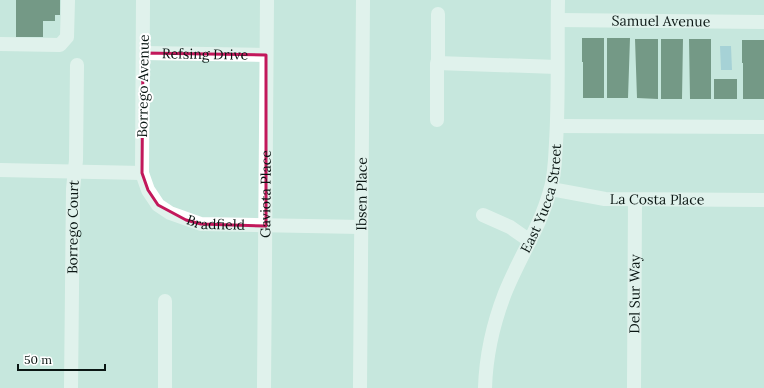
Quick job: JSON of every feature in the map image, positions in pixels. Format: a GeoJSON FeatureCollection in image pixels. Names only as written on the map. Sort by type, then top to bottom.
{"type":"FeatureCollection","features":[{"type":"Feature","properties":{"kind":"street"},"geometry":{"type":"LineString","coordinates":[[0,44],[60,45],[67,37],[68,0]]}},
{"type":"Feature","properties":{"kind":"street","name":"Borrego Avenue"},"geometry":{"type":"LineString","coordinates":[[142,173],[144,0]]}},
{"type":"Feature","properties":{"kind":"street","name":"Gaviota Place"},"geometry":{"type":"LineString","coordinates":[[264,388],[267,0]]}},
{"type":"Feature","properties":{"kind":"street","name":"Ibsen Place"},"geometry":{"type":"LineString","coordinates":[[360,388],[363,0]]}},
{"type":"Feature","properties":{"kind":"street","name":"East Yucca Street"},"geometry":{"type":"LineString","coordinates":[[485,388],[489,349],[496,318],[505,292],[542,217],[551,189],[557,126],[558,0]]}},
{"type":"Feature","properties":{"kind":"street"},"geometry":{"type":"LineString","coordinates":[[437,120],[438,14]]}},
{"type":"Feature","properties":{"kind":"street","name":"Samuel Avenue"},"geometry":{"type":"LineString","coordinates":[[558,20],[764,22]]}},
{"type":"Feature","properties":{"kind":"street","name":"Refsing Drive"},"geometry":{"type":"LineString","coordinates":[[144,53],[266,55]]}},
{"type":"Feature","properties":{"kind":"street"},"geometry":{"type":"LineString","coordinates":[[438,63],[557,67]]}},
{"type":"Feature","properties":{"kind":"street","name":"Borrego Court"},"geometry":{"type":"LineString","coordinates":[[71,388],[73,189],[75,172],[77,65]]}},
{"type":"Feature","properties":{"kind":"street"},"geometry":{"type":"LineString","coordinates":[[557,126],[764,127]]}},
{"type":"Feature","properties":{"kind":"street"},"geometry":{"type":"LineString","coordinates":[[0,170],[142,173]]}},
{"type":"Feature","properties":{"kind":"street","name":"Bradfield"},"geometry":{"type":"LineString","coordinates":[[142,173],[148,190],[158,205],[170,213],[201,224],[362,227]]}},
{"type":"Feature","properties":{"kind":"street","name":"La Costa Place"},"geometry":{"type":"LineString","coordinates":[[551,189],[605,199],[764,200]]}},
{"type":"Feature","properties":{"kind":"street","name":"Del Sur Way"},"geometry":{"type":"LineString","coordinates":[[634,388],[635,200]]}},
{"type":"Feature","properties":{"kind":"street"},"geometry":{"type":"LineString","coordinates":[[483,215],[510,227],[530,241]]}},
{"type":"Feature","properties":{"kind":"street"},"geometry":{"type":"LineString","coordinates":[[165,301],[165,388]]}},
{"type":"Feature","properties":{"kind":"highlighted area"},"geometry":{"type":"Polygon","coordinates":[[[143,53],[266,55],[266,226],[201,224],[186,220],[158,205],[148,190],[142,173],[143,53]]]}},
{"type":"Feature","properties":{"kind":"water"},"geometry":{"type":"Polygon","coordinates":[[[720,46],[731,46],[732,70],[721,70],[720,46]]]}},
{"type":"Feature","properties":{"kind":"building"},"geometry":{"type":"Polygon","coordinates":[[[16,0],[60,0],[60,15],[55,15],[55,21],[43,21],[43,37],[16,37],[16,0]]]}},
{"type":"Feature","properties":{"kind":"building"},"geometry":{"type":"Polygon","coordinates":[[[582,38],[604,38],[604,98],[583,98],[582,38]]]}},
{"type":"Feature","properties":{"kind":"building"},"geometry":{"type":"Polygon","coordinates":[[[607,38],[630,38],[628,98],[607,98],[607,38]]]}},
{"type":"Feature","properties":{"kind":"building"},"geometry":{"type":"Polygon","coordinates":[[[635,39],[658,39],[658,99],[637,98],[635,39]]]}},
{"type":"Feature","properties":{"kind":"building"},"geometry":{"type":"Polygon","coordinates":[[[661,39],[683,39],[682,99],[661,99],[661,39]]]}},
{"type":"Feature","properties":{"kind":"building"},"geometry":{"type":"Polygon","coordinates":[[[689,39],[711,39],[711,99],[690,99],[689,39]]]}},
{"type":"Feature","properties":{"kind":"building"},"geometry":{"type":"Polygon","coordinates":[[[742,40],[764,40],[764,99],[743,99],[742,40]]]}},
{"type":"Feature","properties":{"kind":"building"},"geometry":{"type":"Polygon","coordinates":[[[714,79],[737,79],[737,99],[714,99],[714,79]]]}}]}
